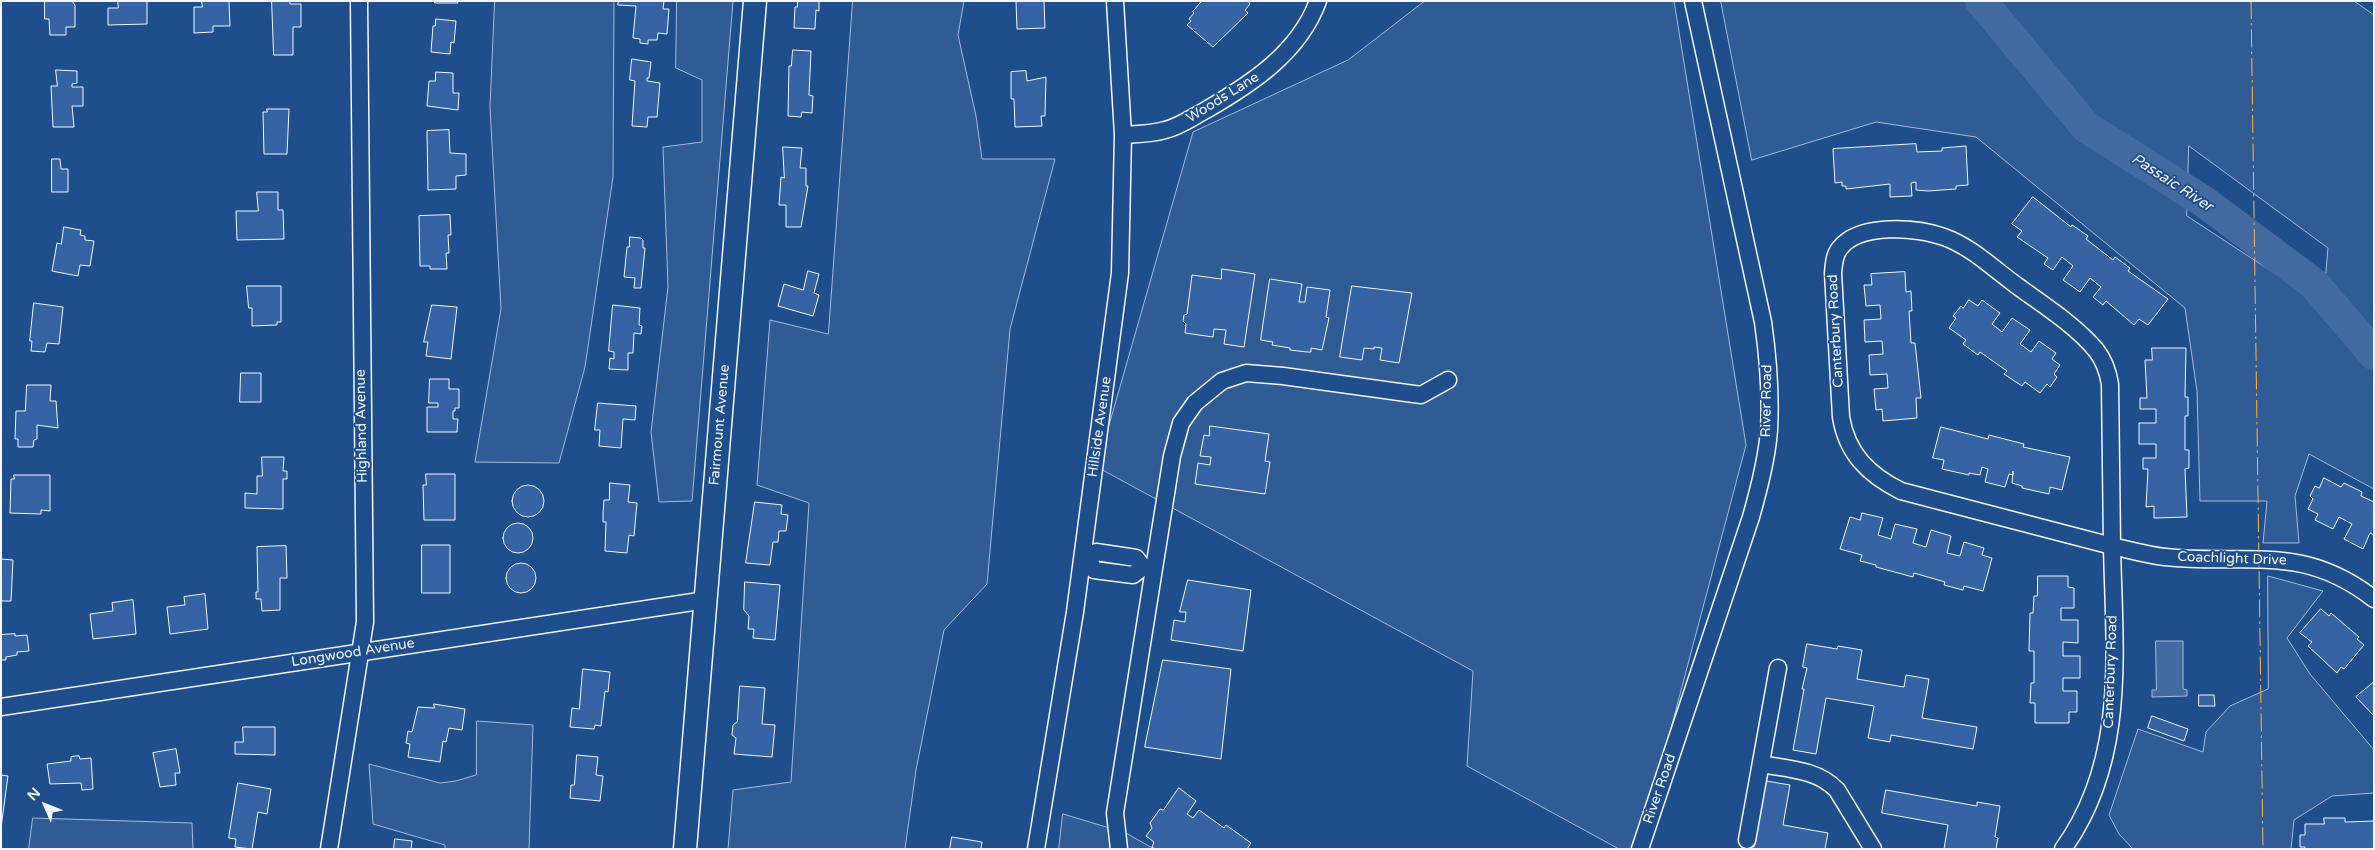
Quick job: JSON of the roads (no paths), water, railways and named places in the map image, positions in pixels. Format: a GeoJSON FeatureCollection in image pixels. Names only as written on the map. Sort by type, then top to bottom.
{"type":"FeatureCollection","features":[{"type":"Feature","properties":{"kind":"main road","name":"Fairmount Avenue"},"geometry":{"type":"LineString","coordinates":[[685,849],[754,1]]}},
{"type":"Feature","properties":{"kind":"street","name":"Highland Avenue"},"geometry":{"type":"LineString","coordinates":[[329,849],[365,622],[359,1]]}},
{"type":"Feature","properties":{"kind":"street","name":"Hillside Avenue"},"geometry":{"type":"LineString","coordinates":[[1036,849],[1086,559],[1120,273],[1123,135],[1115,1]]}},
{"type":"Feature","properties":{"kind":"street","name":"Woods Lane"},"geometry":{"type":"LineString","coordinates":[[1123,135],[1166,130],[1237,92],[1281,57],[1299,36],[1318,1]]}},
{"type":"Feature","properties":{"kind":"street","name":"River Road"},"geometry":{"type":"LineString","coordinates":[[1640,849],[1751,517],[1760,485],[1769,430],[1769,374],[1763,322],[1693,1]]}},
{"type":"Feature","properties":{"kind":"street","name":"Canterbury Road"},"geometry":{"type":"LineString","coordinates":[[2063,849],[2081,820],[2092,797],[2108,749],[2112,719],[2112,546],[2110,384],[2104,362],[2096,350],[2076,330],[1981,259],[1945,237],[1908,229],[1872,231],[1852,237],[1840,247],[1835,256],[1833,273],[1840,407],[1843,430],[1855,456],[1873,475],[1901,491],[2112,546]]}},
{"type":"Feature","properties":{"kind":"street"},"geometry":{"type":"LineString","coordinates":[[1119,849],[1114,813],[1148,568],[1181,423],[1195,403],[1222,381],[1246,373],[1274,375],[1421,395],[1448,380]]}},
{"type":"Feature","properties":{"kind":"street","name":"Coachlight Drive"},"geometry":{"type":"LineString","coordinates":[[2112,546],[2165,557],[2293,561],[2327,571],[2350,582],[2374,599]]}},
{"type":"Feature","properties":{"kind":"street"},"geometry":{"type":"LineString","coordinates":[[1086,559],[1094,570],[1133,575],[1148,568]]}},
{"type":"Feature","properties":{"kind":"street","name":"Longwood Avenue"},"geometry":{"type":"LineString","coordinates":[[1,706],[706,600]]}},
{"type":"Feature","properties":{"kind":"street"},"geometry":{"type":"LineString","coordinates":[[1747,840],[1778,668]]}},
{"type":"Feature","properties":{"kind":"street"},"geometry":{"type":"LineString","coordinates":[[1761,764],[1817,775],[1829,782],[1873,849]]}},
{"type":"Feature","properties":{"kind":"waterway","name":"Passaic River"},"geometry":{"type":"LineString","coordinates":[[1981,1],[2086,127],[2203,201],[2314,284],[2374,354]]}}]}
